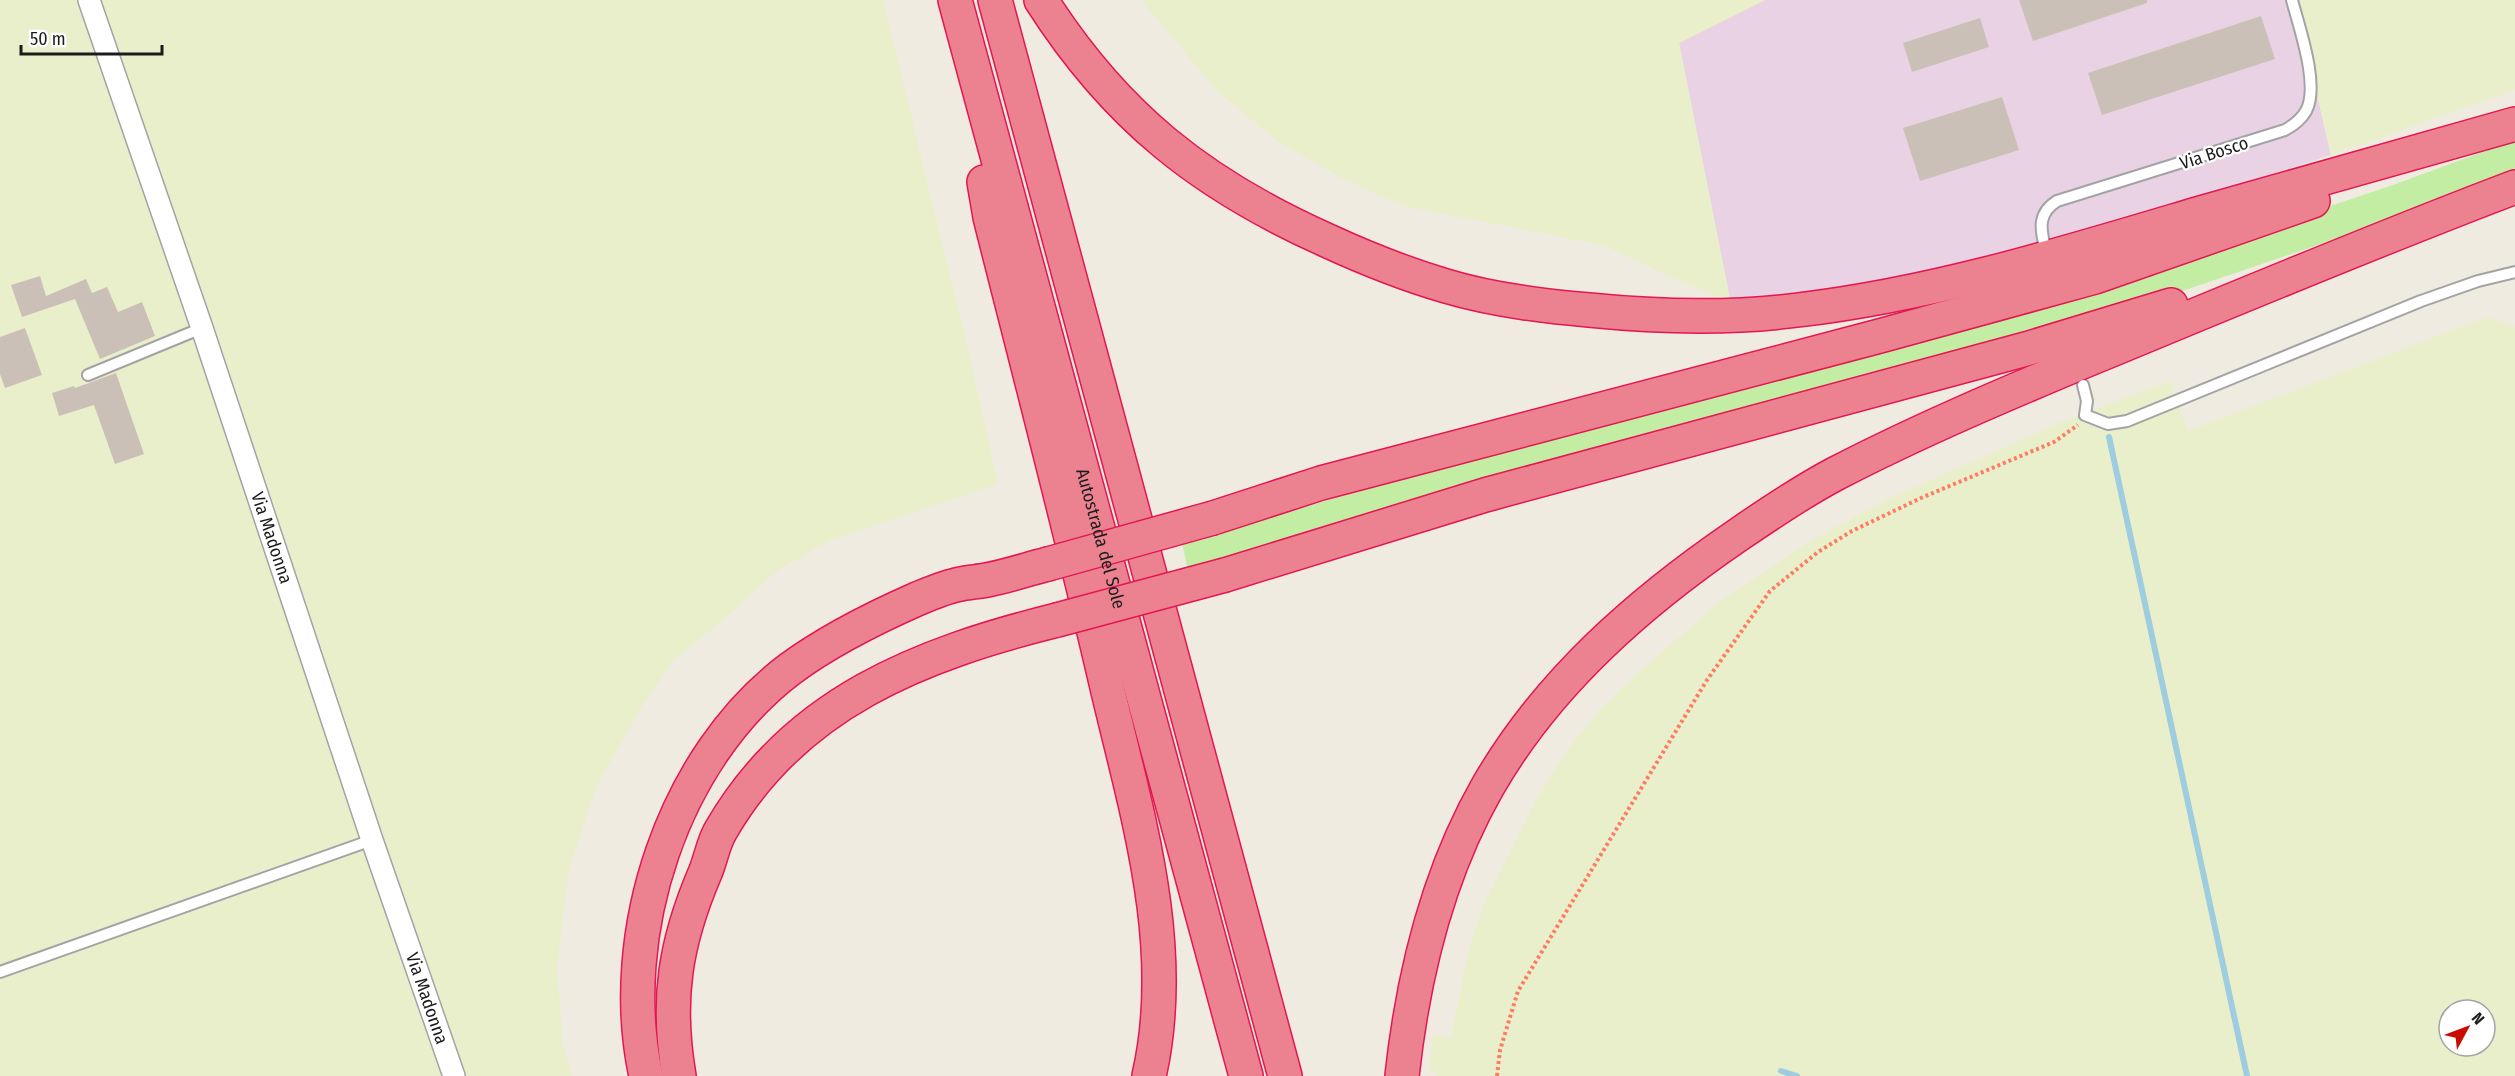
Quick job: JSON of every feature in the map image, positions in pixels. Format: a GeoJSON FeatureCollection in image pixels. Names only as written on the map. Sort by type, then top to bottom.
{"type":"FeatureCollection","features":[{"type":"Feature","properties":{"kind":"highway"},"geometry":{"type":"LineString","coordinates":[[954,0],[990,217],[1095,634],[1149,876],[1158,939],[1159,979],[1158,1026],[1149,1076]]}},
{"type":"Feature","properties":{"kind":"highway","name":"Autostrada del Sole"},"geometry":{"type":"LineString","coordinates":[[954,0],[1246,1076]]}},
{"type":"Feature","properties":{"kind":"highway","name":"Autostrada del Sole"},"geometry":{"type":"LineString","coordinates":[[995,0],[1285,1076]]}},
{"type":"Feature","properties":{"kind":"highway"},"geometry":{"type":"LineString","coordinates":[[1041,0],[1082,59],[1107,90],[1137,119],[1196,169],[1265,210],[1343,248],[1398,271],[1450,287],[1507,300],[1635,315],[1683,317],[1741,315],[1798,310],[1883,297],[2077,250],[2515,125]]}},
{"type":"Feature","properties":{"kind":"highway"},"geometry":{"type":"LineString","coordinates":[[646,1076],[638,1024],[637,983],[648,904],[660,860],[691,785],[717,746],[753,704],[789,670],[813,653],[876,618],[956,585],[987,580],[1213,518],[1320,483],[1876,338],[2095,278],[2205,240],[2515,125]]}},
{"type":"Feature","properties":{"kind":"highway"},"geometry":{"type":"LineString","coordinates":[[1401,1076],[1419,967],[1440,893],[1468,824],[1488,786],[1534,717],[1599,646],[1644,606],[1705,558],[1776,509],[1835,474],[2048,377],[2298,275],[2373,241],[2515,187]]}},
{"type":"Feature","properties":{"kind":"highway"},"geometry":{"type":"LineString","coordinates":[[680,1076],[672,1008],[674,975],[690,908],[719,832],[745,793],[779,754],[805,731],[859,692],[926,660],[1011,631],[1225,575],[1485,495],[2026,349],[2202,295],[2286,265],[2373,241]]}},
{"type":"Feature","properties":{"kind":"street","name":"Via Madonna"},"geometry":{"type":"LineString","coordinates":[[89,0],[202,328],[372,840],[454,1076]]}},
{"type":"Feature","properties":{"kind":"lane","name":"Via Bosco"},"geometry":{"type":"LineString","coordinates":[[2045,247],[2041,221],[2047,208],[2057,201],[2285,130],[2300,119],[2309,105],[2311,84],[2292,0]]}},
{"type":"Feature","properties":{"kind":"lane"},"geometry":{"type":"LineString","coordinates":[[2083,385],[2087,401],[2085,415],[2108,424],[2127,421],[2421,301],[2478,281],[2515,272]]}},
{"type":"Feature","properties":{"kind":"lane"},"geometry":{"type":"LineString","coordinates":[[88,375],[202,328]]}},
{"type":"Feature","properties":{"kind":"lane"},"geometry":{"type":"LineString","coordinates":[[0,972],[372,840]]}},
{"type":"Feature","properties":{"kind":"path"},"geometry":{"type":"LineString","coordinates":[[1497,1076],[1500,1050],[1518,991],[1707,680],[1770,591],[1818,552],[1852,531],[1922,498],[2054,442],[2077,426],[2085,415]]}},
{"type":"Feature","properties":{"kind":"shaded area"},"geometry":{"type":"Polygon","coordinates":[[[1765,0],[2295,0],[2331,155],[2020,255],[1903,281],[1731,304],[1679,43],[1765,0]]]}},
{"type":"Feature","properties":{"kind":"green space"},"geometry":{"type":"Polygon","coordinates":[[[0,0],[883,0],[970,357],[998,484],[831,540],[781,568],[673,661],[636,716],[595,790],[569,870],[557,967],[563,1045],[572,1076],[0,1076],[0,0]]]}},
{"type":"Feature","properties":{"kind":"green space"},"geometry":{"type":"Polygon","coordinates":[[[1141,0],[1765,0],[1679,43],[1731,304],[1602,245],[1404,206],[1343,179],[1277,141],[1216,90],[1141,0]]]}},
{"type":"Feature","properties":{"kind":"green space"},"geometry":{"type":"Polygon","coordinates":[[[2295,0],[2515,0],[2515,90],[2331,155],[2295,0]]]}},
{"type":"Feature","properties":{"kind":"green space"},"geometry":{"type":"Polygon","coordinates":[[[2515,140],[2515,175],[2403,216],[2103,318],[1188,571],[1182,542],[1786,369],[2092,286],[2393,185],[2515,140]]]}},
{"type":"Feature","properties":{"kind":"green space"},"geometry":{"type":"Polygon","coordinates":[[[2487,317],[2515,327],[2515,1076],[1436,1076],[1436,1072],[1429,1071],[1433,1035],[1451,1038],[1469,947],[1485,901],[1535,801],[1568,749],[1598,712],[1627,683],[1715,605],[1810,541],[1890,498],[2071,418],[2170,381],[2188,431],[2487,317]]]}},
{"type":"Feature","properties":{"kind":"building"},"geometry":{"type":"Polygon","coordinates":[[[2019,0],[2147,0],[2147,3],[2033,41],[2019,0]]]}},
{"type":"Feature","properties":{"kind":"building"},"geometry":{"type":"Polygon","coordinates":[[[2261,16],[2275,59],[2102,115],[2088,73],[2261,16]]]}},
{"type":"Feature","properties":{"kind":"building"},"geometry":{"type":"Polygon","coordinates":[[[1980,18],[1989,47],[1912,72],[1903,43],[1980,18]]]}},
{"type":"Feature","properties":{"kind":"building"},"geometry":{"type":"Polygon","coordinates":[[[2002,97],[2019,150],[1920,181],[1903,128],[2002,97]]]}},
{"type":"Feature","properties":{"kind":"building"},"geometry":{"type":"Polygon","coordinates":[[[40,276],[46,296],[86,279],[92,293],[107,287],[118,312],[142,302],[155,336],[100,359],[75,299],[22,317],[11,285],[40,276]]]}},
{"type":"Feature","properties":{"kind":"building"},"geometry":{"type":"Polygon","coordinates":[[[25,328],[42,375],[5,388],[0,374],[0,337],[25,328]]]}},
{"type":"Feature","properties":{"kind":"building"},"geometry":{"type":"Polygon","coordinates":[[[116,373],[144,454],[115,464],[94,405],[59,416],[52,393],[74,386],[75,388],[116,373]]]}},
{"type":"Feature","properties":{"kind":"waterway"},"geometry":{"type":"LineString","coordinates":[[2109,437],[2247,1076]]}},
{"type":"Feature","properties":{"kind":"waterway"},"geometry":{"type":"LineString","coordinates":[[1781,1071],[1797,1076]]}}]}
